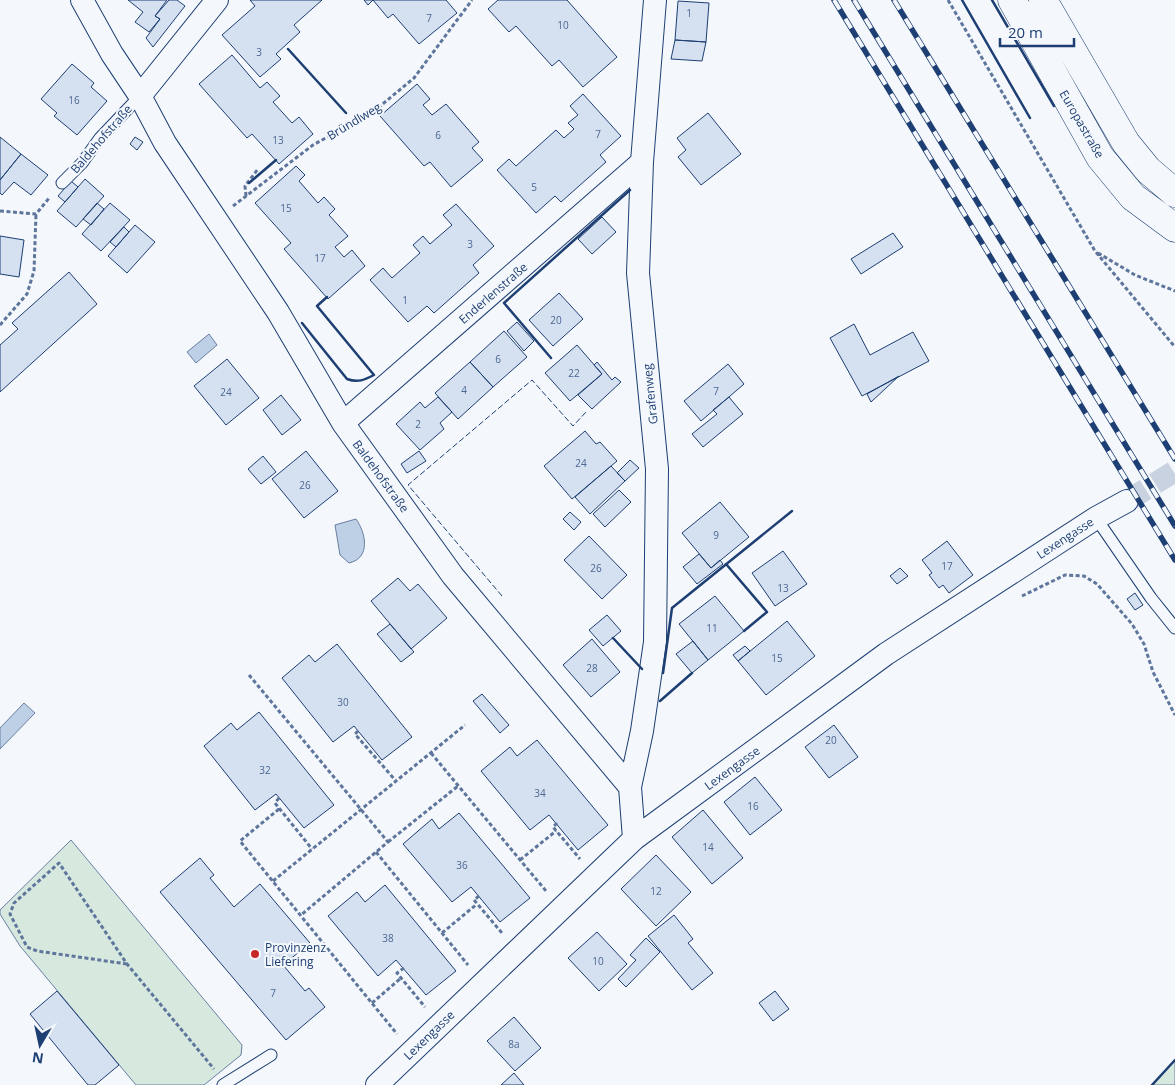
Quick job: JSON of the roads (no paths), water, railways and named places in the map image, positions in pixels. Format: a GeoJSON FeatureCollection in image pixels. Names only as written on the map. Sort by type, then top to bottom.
{"type":"FeatureCollection","features":[{"type":"Feature","properties":{"kind":"street","name":"Baldehofstraße"},"geometry":{"type":"LineString","coordinates":[[82,0],[112,54],[140,96],[165,143],[278,312],[343,423],[453,576],[630,787]]}},
{"type":"Feature","properties":{"kind":"street"},"geometry":{"type":"LineString","coordinates":[[140,96],[218,0]]}},
{"type":"Feature","properties":{"kind":"street","name":"Grafenweg"},"geometry":{"type":"LineString","coordinates":[[630,787],[654,642],[658,511],[657,469],[638,273],[642,162],[655,0]]}},
{"type":"Feature","properties":{"kind":"street","name":"Europastraße"},"geometry":{"type":"LineString","coordinates":[[1012,0],[1106,165],[1133,197],[1175,228]]}},
{"type":"Feature","properties":{"kind":"street"},"geometry":{"type":"LineString","coordinates":[[1043,0],[1126,143],[1148,170],[1175,193]]}},
{"type":"Feature","properties":{"kind":"street","name":"Enderlenstraße"},"geometry":{"type":"LineString","coordinates":[[343,423],[642,162]]}},
{"type":"Feature","properties":{"kind":"street","name":"Lexengasse"},"geometry":{"type":"LineString","coordinates":[[377,1085],[634,839],[886,654],[1096,518],[1127,501]]}},
{"type":"Feature","properties":{"kind":"street"},"geometry":{"type":"LineString","coordinates":[[630,787],[634,839]]}},
{"type":"Feature","properties":{"kind":"lane","name":"Baldehofstraße"},"geometry":{"type":"LineString","coordinates":[[62,183],[82,163],[100,138],[140,96]]}},
{"type":"Feature","properties":{"kind":"lane"},"geometry":{"type":"LineString","coordinates":[[1096,518],[1151,598],[1175,628]]}},
{"type":"Feature","properties":{"kind":"lane"},"geometry":{"type":"LineString","coordinates":[[224,1084],[271,1055]]}},
{"type":"Feature","properties":{"kind":"water"},"geometry":{"type":"Polygon","coordinates":[[[209,334],[217,345],[196,363],[187,352],[209,334]]]}},
{"type":"Feature","properties":{"kind":"water"},"geometry":{"type":"Polygon","coordinates":[[[356,519],[364,538],[364,551],[356,560],[349,563],[340,555],[335,525],[356,519]]]}},
{"type":"Feature","properties":{"kind":"water"},"geometry":{"type":"Polygon","coordinates":[[[24,703],[35,713],[0,749],[0,728],[24,703]]]}},
{"type":"Feature","properties":{"kind":"tunnel"},"geometry":{"type":"LineString","coordinates":[[1127,501],[1175,471]]}},
{"type":"Feature","properties":{"kind":"railway"},"geometry":{"type":"LineString","coordinates":[[834,0],[1175,560]]}},
{"type":"Feature","properties":{"kind":"railway"},"geometry":{"type":"LineString","coordinates":[[854,0],[1175,526]]}},
{"type":"Feature","properties":{"kind":"railway"},"geometry":{"type":"LineString","coordinates":[[894,0],[1175,459]]}},
{"type":"Feature","properties":{"kind":"place","name":"Provinzenz Liefering"},"geometry":{"type":"Point","coordinates":[255,954]}}]}
